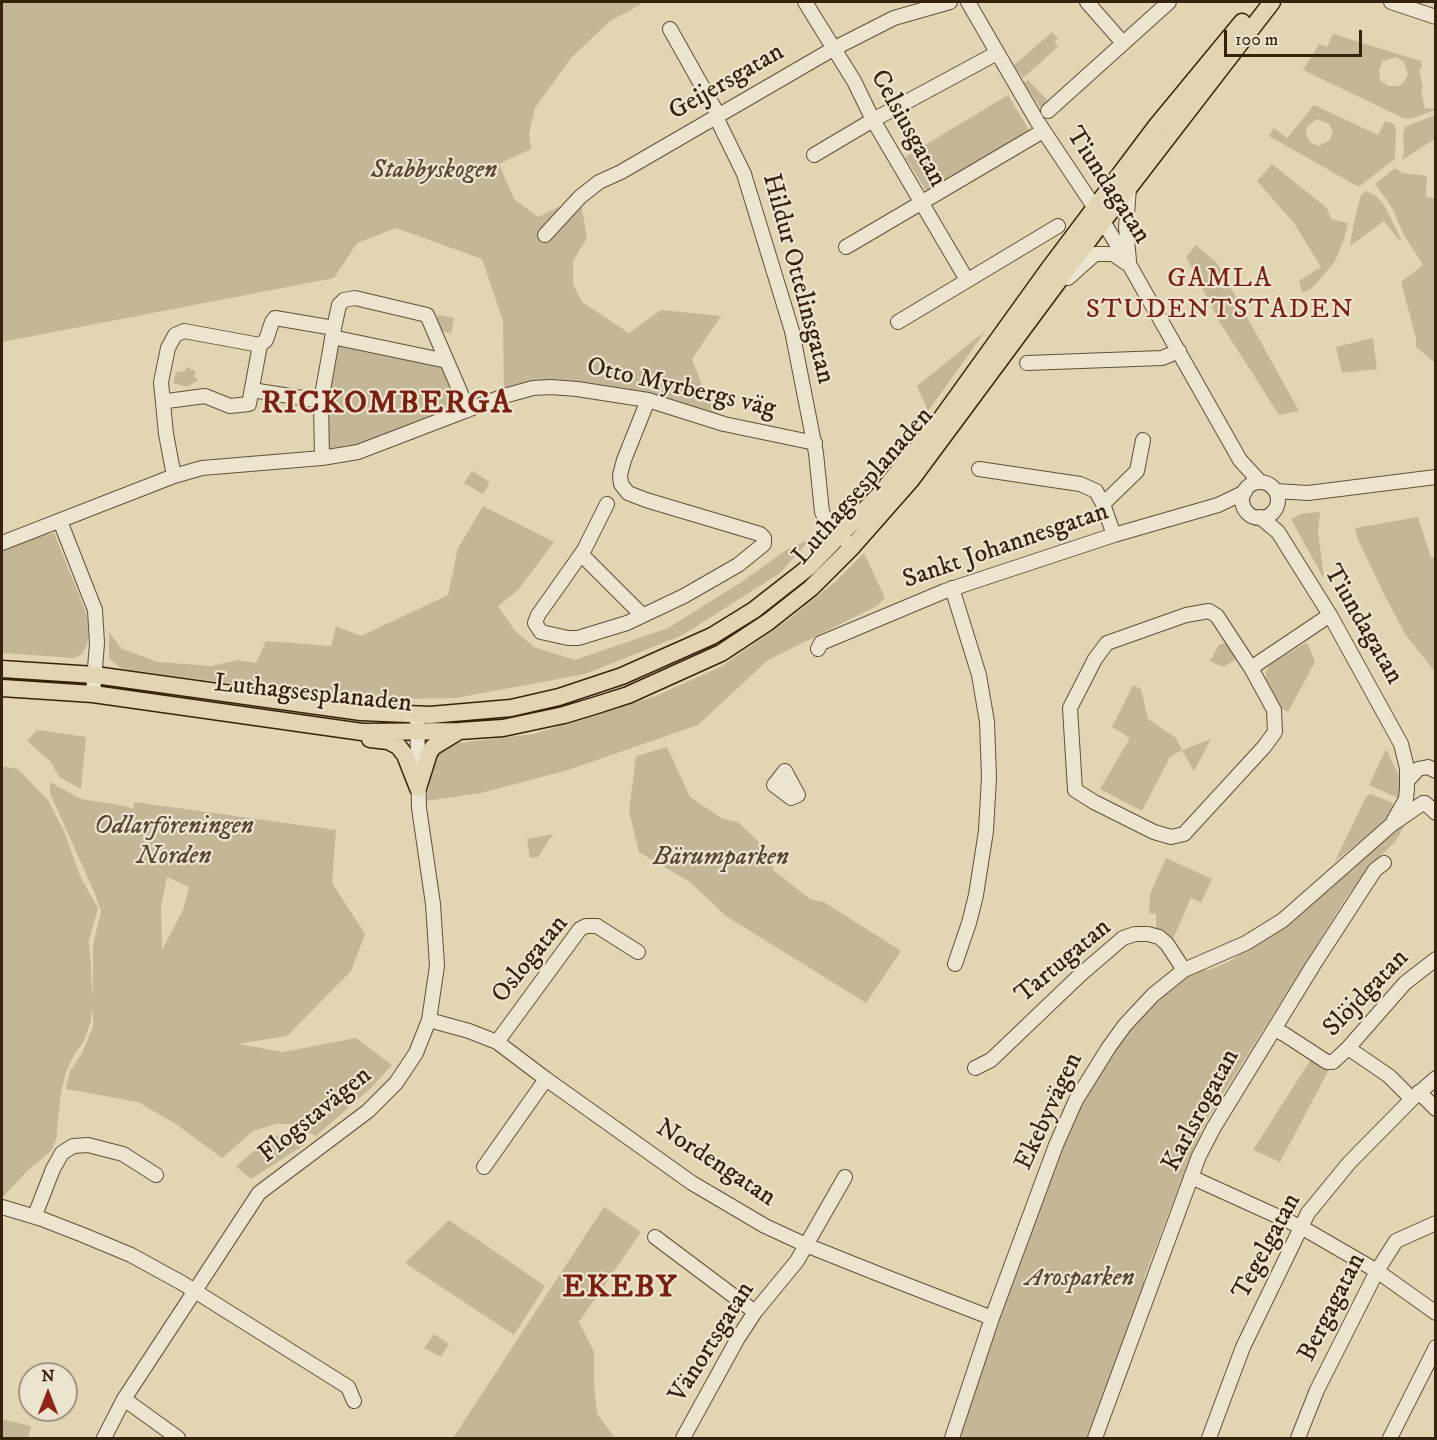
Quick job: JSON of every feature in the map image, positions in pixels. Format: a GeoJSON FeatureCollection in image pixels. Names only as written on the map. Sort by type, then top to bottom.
{"type":"FeatureCollection","features":[{"type":"Feature","properties":{"kind":"main road","name":"Luthagsesplanaden"},"geometry":{"type":"LineString","coordinates":[[2,669],[95,675],[327,708],[417,714],[461,714],[511,708],[591,687],[712,636],[754,610],[809,567],[846,542],[911,480],[1049,296],[1157,125],[1260,2]]}},
{"type":"Feature","properties":{"kind":"main road","name":"Luthagsesplanaden"},"geometry":{"type":"LineString","coordinates":[[2,688],[93,694],[362,732],[459,731],[503,728],[564,715],[628,695],[721,653],[768,622],[811,588],[879,495],[938,423],[1099,214],[1129,188],[1272,2]]}},
{"type":"Feature","properties":{"kind":"main road"},"geometry":{"type":"LineString","coordinates":[[276,720],[304,729],[388,741],[398,746],[405,755],[418,788]]}},
{"type":"Feature","properties":{"kind":"main road"},"geometry":{"type":"LineString","coordinates":[[418,788],[433,747],[459,731]]}},
{"type":"Feature","properties":{"kind":"street","name":"Celsiusgatan"},"geometry":{"type":"LineString","coordinates":[[805,2],[854,81],[873,120],[967,280]]}},
{"type":"Feature","properties":{"kind":"street","name":"Geijersgatan"},"geometry":{"type":"LineString","coordinates":[[545,235],[580,197],[599,182],[643,162],[833,49],[894,18],[909,6],[950,2]]}},
{"type":"Feature","properties":{"kind":"street","name":"Tiundagatan"},"geometry":{"type":"LineString","coordinates":[[968,2],[1043,130],[1099,214],[1130,266],[1240,459],[1260,482]]}},
{"type":"Feature","properties":{"kind":"street"},"geometry":{"type":"LineString","coordinates":[[1087,2],[1123,43]]}},
{"type":"Feature","properties":{"kind":"street"},"geometry":{"type":"LineString","coordinates":[[1048,111],[1169,2]]}},
{"type":"Feature","properties":{"kind":"street"},"geometry":{"type":"LineString","coordinates":[[1391,2],[1436,17]]}},
{"type":"Feature","properties":{"kind":"street","name":"Hildur Ottelinsgatan"},"geometry":{"type":"LineString","coordinates":[[670,29],[716,111],[716,117],[744,174],[792,331],[815,443],[822,512],[826,520],[846,542]]}},
{"type":"Feature","properties":{"kind":"street"},"geometry":{"type":"LineString","coordinates":[[814,155],[873,120],[997,53]]}},
{"type":"Feature","properties":{"kind":"street"},"geometry":{"type":"LineString","coordinates":[[846,247],[1043,130]]}},
{"type":"Feature","properties":{"kind":"street"},"geometry":{"type":"LineString","coordinates":[[1129,188],[1126,226],[1130,266]]}},
{"type":"Feature","properties":{"kind":"street"},"geometry":{"type":"LineString","coordinates":[[898,322],[1058,226]]}},
{"type":"Feature","properties":{"kind":"street"},"geometry":{"type":"LineString","coordinates":[[1049,296],[1095,254],[1113,254],[1130,266]]}},
{"type":"Feature","properties":{"kind":"street"},"geometry":{"type":"LineString","coordinates":[[322,458],[321,401],[339,305],[344,300],[355,298],[427,315],[468,410]]}},
{"type":"Feature","properties":{"kind":"street"},"geometry":{"type":"LineString","coordinates":[[163,399],[167,401],[205,396],[230,406],[249,404],[260,345],[266,340],[272,322],[276,318],[447,361]]}},
{"type":"Feature","properties":{"kind":"street"},"geometry":{"type":"LineString","coordinates":[[174,476],[166,434],[161,382],[168,348],[175,335],[184,331],[260,345]]}},
{"type":"Feature","properties":{"kind":"street"},"geometry":{"type":"LineString","coordinates":[[1027,363],[1162,358],[1179,351]]}},
{"type":"Feature","properties":{"kind":"street","name":"Otto Myrbergs väg"},"geometry":{"type":"LineString","coordinates":[[2,543],[174,476],[202,468],[322,458],[358,452],[522,390],[551,387],[577,389],[648,400],[724,424],[815,443]]}},
{"type":"Feature","properties":{"kind":"street"},"geometry":{"type":"LineString","coordinates":[[252,390],[321,401]]}},
{"type":"Feature","properties":{"kind":"street"},"geometry":{"type":"LineString","coordinates":[[607,504],[581,554],[538,615],[535,623],[541,632],[578,638],[611,629],[702,586],[738,565],[764,544],[764,538],[760,534],[646,500],[628,492],[621,484],[620,475],[624,460],[648,400]]}},
{"type":"Feature","properties":{"kind":"street"},"geometry":{"type":"LineString","coordinates":[[1103,504],[1137,471],[1143,440]]}},
{"type":"Feature","properties":{"kind":"street","name":"Tiundagatan"},"geometry":{"type":"LineString","coordinates":[[1240,459],[1245,490]]}},
{"type":"Feature","properties":{"kind":"street"},"geometry":{"type":"LineString","coordinates":[[979,469],[1080,484],[1096,491],[1114,536]]}},
{"type":"Feature","properties":{"kind":"street"},"geometry":{"type":"LineString","coordinates":[[1276,491],[1308,493],[1436,477]]}},
{"type":"Feature","properties":{"kind":"street"},"geometry":{"type":"LineString","coordinates":[[1276,508],[1278,498],[1276,491],[1269,484],[1260,482],[1245,490],[1243,497],[1246,509],[1250,514],[1260,517],[1269,515],[1276,508],[1308,493]]}},
{"type":"Feature","properties":{"kind":"street","name":"Sankt Johannesgatan"},"geometry":{"type":"LineString","coordinates":[[818,650],[821,643],[952,588],[1218,505],[1245,490]]}},
{"type":"Feature","properties":{"kind":"street","name":"Sankt Johannesgatan"},"geometry":{"type":"LineString","coordinates":[[1218,505],[1246,509]]}},
{"type":"Feature","properties":{"kind":"street","name":"Tiundagatan"},"geometry":{"type":"LineString","coordinates":[[1276,508],[1278,532]]}},
{"type":"Feature","properties":{"kind":"street","name":"Tiundagatan"},"geometry":{"type":"LineString","coordinates":[[1260,517],[1278,532],[1330,615],[1401,744],[1407,768],[1407,784]]}},
{"type":"Feature","properties":{"kind":"street"},"geometry":{"type":"LineString","coordinates":[[60,521],[95,610],[97,643],[93,694]]}},
{"type":"Feature","properties":{"kind":"street"},"geometry":{"type":"LineString","coordinates":[[581,554],[642,615]]}},
{"type":"Feature","properties":{"kind":"street"},"geometry":{"type":"LineString","coordinates":[[952,588],[979,675],[987,722],[989,777],[986,831],[976,896],[955,964]]}},
{"type":"Feature","properties":{"kind":"street"},"geometry":{"type":"LineString","coordinates":[[1209,611],[1217,616],[1251,668],[1274,710],[1275,732],[1184,834],[1174,837],[1162,835],[1094,802],[1075,790],[1070,708],[1095,659],[1107,643],[1186,615],[1209,611]]}},
{"type":"Feature","properties":{"kind":"street"},"geometry":{"type":"LineString","coordinates":[[1251,668],[1262,658],[1330,615]]}},
{"type":"Feature","properties":{"kind":"street","name":"Flogstavägen"},"geometry":{"type":"LineString","coordinates":[[104,1438],[124,1399],[259,1193],[368,1111],[396,1083],[416,1053],[429,1020],[437,955],[418,788],[417,714]]}},
{"type":"Feature","properties":{"kind":"street","name":"Tiundagatan"},"geometry":{"type":"LineString","coordinates":[[1401,744],[1431,767]]}},
{"type":"Feature","properties":{"kind":"street"},"geometry":{"type":"LineString","coordinates":[[1430,805],[1412,798],[1407,784],[1411,774],[1418,769],[1431,767]]}},
{"type":"Feature","properties":{"kind":"street","name":"Ekebyvägen"},"geometry":{"type":"LineString","coordinates":[[1391,825],[1402,808],[1407,784]]}},
{"type":"Feature","properties":{"kind":"street","name":"Ekebyvägen"},"geometry":{"type":"LineString","coordinates":[[952,1438],[992,1318],[1056,1145],[1076,1100],[1092,1072],[1125,1025],[1153,995],[1184,970],[1245,943],[1283,920],[1391,825],[1430,805]]}},
{"type":"Feature","properties":{"kind":"street","name":"Karlsrogatan"},"geometry":{"type":"LineString","coordinates":[[1095,1438],[1199,1156],[1214,1127],[1274,1029],[1375,870],[1384,863]]}},
{"type":"Feature","properties":{"kind":"street","name":"Oslogatan"},"geometry":{"type":"LineString","coordinates":[[497,1042],[580,929],[586,926],[597,926],[638,952]]}},
{"type":"Feature","properties":{"kind":"street","name":"Tartugatan"},"geometry":{"type":"LineString","coordinates":[[975,1068],[991,1060],[1080,975],[1123,938],[1135,934],[1159,937],[1167,944],[1184,970]]}},
{"type":"Feature","properties":{"kind":"street","name":"Slöjdgatan"},"geometry":{"type":"LineString","coordinates":[[1274,1029],[1327,1062],[1333,1062],[1405,983],[1436,959]]}},
{"type":"Feature","properties":{"kind":"street","name":"Nordengatan"},"geometry":{"type":"LineString","coordinates":[[429,1020],[469,1031],[497,1042],[716,1198],[765,1226],[806,1245],[992,1318]]}},
{"type":"Feature","properties":{"kind":"street"},"geometry":{"type":"LineString","coordinates":[[1348,1048],[1436,1109]]}},
{"type":"Feature","properties":{"kind":"street","name":"Tegelgatan"},"geometry":{"type":"LineString","coordinates":[[1209,1438],[1243,1347],[1308,1213],[1349,1163],[1415,1095],[1436,1078]]}},
{"type":"Feature","properties":{"kind":"street"},"geometry":{"type":"LineString","coordinates":[[484,1167],[546,1079]]}},
{"type":"Feature","properties":{"kind":"street"},"geometry":{"type":"LineString","coordinates":[[37,1210],[52,1169],[62,1153],[73,1146],[87,1145],[123,1155],[156,1175]]}},
{"type":"Feature","properties":{"kind":"street","name":"Vänortsgatan"},"geometry":{"type":"LineString","coordinates":[[683,1438],[754,1312],[781,1281],[806,1245],[844,1177]]}},
{"type":"Feature","properties":{"kind":"street"},"geometry":{"type":"LineString","coordinates":[[1191,1177],[1301,1227],[1377,1271],[1436,1312]]}},
{"type":"Feature","properties":{"kind":"street"},"geometry":{"type":"LineString","coordinates":[[2,1207],[42,1219],[122,1251],[207,1297],[348,1387],[354,1401]]}},
{"type":"Feature","properties":{"kind":"street","name":"Bergagatan"},"geometry":{"type":"LineString","coordinates":[[1298,1438],[1317,1390],[1377,1271],[1396,1241],[1436,1223]]}},
{"type":"Feature","properties":{"kind":"street"},"geometry":{"type":"LineString","coordinates":[[655,1237],[754,1312]]}},
{"type":"Feature","properties":{"kind":"street"},"geometry":{"type":"LineString","coordinates":[[1390,1438],[1436,1347]]}},
{"type":"Feature","properties":{"kind":"street"},"geometry":{"type":"LineString","coordinates":[[124,1399],[178,1438]]}},
{"type":"Feature","properties":{"kind":"green space","name":"Stabbyskogen"},"geometry":{"type":"Polygon","coordinates":[[[2,2],[641,2],[640,5],[610,21],[571,58],[535,108],[529,134],[531,149],[499,164],[514,199],[538,217],[580,197],[587,238],[573,261],[573,284],[582,302],[629,333],[661,310],[721,316],[692,359],[703,388],[724,424],[577,389],[504,396],[503,321],[482,259],[396,228],[357,243],[334,278],[2,342],[2,2]]]}},
{"type":"Feature","properties":{"kind":"green space"},"geometry":{"type":"Polygon","coordinates":[[[1052,32],[1058,39],[1054,42],[1058,47],[1023,78],[1014,65],[1052,32]]]}},
{"type":"Feature","properties":{"kind":"green space"},"geometry":{"type":"Polygon","coordinates":[[[1333,34],[1421,61],[1422,68],[1419,69],[1425,109],[1435,108],[1435,110],[1410,119],[1403,118],[1303,70],[1319,44],[1327,47],[1333,34]],[[1396,57],[1383,61],[1379,70],[1380,80],[1388,86],[1399,86],[1403,83],[1408,75],[1404,62],[1396,57]]]}},
{"type":"Feature","properties":{"kind":"green space"},"geometry":{"type":"Polygon","coordinates":[[[1028,80],[1052,105],[1043,112],[1024,83],[1028,80]]]}},
{"type":"Feature","properties":{"kind":"green space"},"geometry":{"type":"Polygon","coordinates":[[[1008,95],[1031,133],[928,194],[905,157],[1008,95]]]}},
{"type":"Feature","properties":{"kind":"green space"},"geometry":{"type":"Polygon","coordinates":[[[1314,105],[1378,135],[1385,121],[1394,124],[1396,129],[1395,159],[1357,186],[1269,136],[1274,128],[1287,138],[1314,105]],[[1317,119],[1307,127],[1306,135],[1311,143],[1319,146],[1330,140],[1333,132],[1329,124],[1317,119]]]}},
{"type":"Feature","properties":{"kind":"green space"},"geometry":{"type":"Polygon","coordinates":[[[1435,115],[1435,139],[1402,160],[1405,127],[1435,115]]]}},
{"type":"Feature","properties":{"kind":"green space"},"geometry":{"type":"Polygon","coordinates":[[[1272,164],[1327,208],[1331,219],[1348,223],[1344,240],[1334,263],[1312,288],[1302,293],[1299,281],[1321,267],[1294,223],[1257,181],[1272,164]]]}},
{"type":"Feature","properties":{"kind":"green space"},"geometry":{"type":"Polygon","coordinates":[[[1395,168],[1403,173],[1427,176],[1426,197],[1434,198],[1435,363],[1416,347],[1416,338],[1401,282],[1423,265],[1404,235],[1391,206],[1375,184],[1395,168]]]}},
{"type":"Feature","properties":{"kind":"green space"},"geometry":{"type":"Polygon","coordinates":[[[1366,191],[1375,195],[1384,205],[1401,239],[1399,240],[1384,221],[1350,246],[1361,195],[1366,191]]]}},
{"type":"Feature","properties":{"kind":"green space"},"geometry":{"type":"Polygon","coordinates":[[[1196,245],[1217,263],[1299,411],[1279,415],[1219,321],[1186,257],[1196,245]]]}},
{"type":"Feature","properties":{"kind":"green space"},"geometry":{"type":"Polygon","coordinates":[[[438,315],[454,318],[451,333],[440,331],[436,319],[438,315]]]}},
{"type":"Feature","properties":{"kind":"green space"},"geometry":{"type":"Polygon","coordinates":[[[985,331],[960,367],[928,411],[917,386],[985,331]]]}},
{"type":"Feature","properties":{"kind":"green space"},"geometry":{"type":"Polygon","coordinates":[[[332,337],[447,361],[466,405],[358,446],[322,452],[332,337]]]}},
{"type":"Feature","properties":{"kind":"green space"},"geometry":{"type":"Polygon","coordinates":[[[1373,338],[1377,369],[1342,373],[1336,347],[1373,338]]]}},
{"type":"Feature","properties":{"kind":"green space"},"geometry":{"type":"Polygon","coordinates":[[[187,367],[196,372],[194,376],[198,380],[187,387],[173,383],[176,372],[185,371],[187,367]]]}},
{"type":"Feature","properties":{"kind":"green space"},"geometry":{"type":"Polygon","coordinates":[[[472,471],[490,482],[483,494],[464,483],[472,471]]]}},
{"type":"Feature","properties":{"kind":"green space"},"geometry":{"type":"Polygon","coordinates":[[[483,506],[554,542],[518,590],[498,606],[515,631],[534,647],[575,660],[668,628],[740,583],[786,550],[812,538],[780,573],[683,635],[585,674],[456,698],[361,700],[122,669],[109,658],[109,632],[122,649],[158,662],[212,666],[238,660],[256,663],[266,641],[331,646],[336,626],[361,636],[448,595],[458,548],[483,506]]]}},
{"type":"Feature","properties":{"kind":"green space"},"geometry":{"type":"Polygon","coordinates":[[[1320,512],[1318,531],[1324,579],[1291,519],[1301,514],[1320,512]]]}},
{"type":"Feature","properties":{"kind":"green space"},"geometry":{"type":"Polygon","coordinates":[[[1418,517],[1431,558],[1435,557],[1435,672],[1405,634],[1358,540],[1355,528],[1418,517]]]}},
{"type":"Feature","properties":{"kind":"green space"},"geometry":{"type":"Polygon","coordinates":[[[54,533],[87,615],[89,636],[86,647],[82,654],[74,658],[2,653],[2,550],[32,538],[54,533]]]}},
{"type":"Feature","properties":{"kind":"green space"},"geometry":{"type":"Polygon","coordinates":[[[864,553],[885,598],[877,606],[768,660],[698,725],[568,770],[481,793],[426,801],[434,759],[450,744],[534,734],[656,696],[722,666],[788,620],[836,581],[864,553]]]}},
{"type":"Feature","properties":{"kind":"green space"},"geometry":{"type":"Polygon","coordinates":[[[1228,642],[1237,659],[1223,667],[1210,661],[1219,645],[1228,642]]]}},
{"type":"Feature","properties":{"kind":"green space"},"geometry":{"type":"Polygon","coordinates":[[[1307,642],[1315,662],[1288,712],[1282,709],[1266,679],[1266,672],[1270,665],[1307,642]]]}},
{"type":"Feature","properties":{"kind":"green space"},"geometry":{"type":"Polygon","coordinates":[[[1133,685],[1141,689],[1148,719],[1176,738],[1182,750],[1170,757],[1142,811],[1100,789],[1130,738],[1112,727],[1133,685]]]}},
{"type":"Feature","properties":{"kind":"green space"},"geometry":{"type":"Polygon","coordinates":[[[37,730],[86,737],[81,789],[59,777],[50,761],[27,741],[37,730]]]}},
{"type":"Feature","properties":{"kind":"green space"},"geometry":{"type":"Polygon","coordinates":[[[1211,739],[1194,771],[1182,750],[1211,739]]]}},
{"type":"Feature","properties":{"kind":"green space","name":"Bärumparken"},"geometry":{"type":"Polygon","coordinates":[[[667,747],[690,797],[723,819],[738,822],[773,856],[773,870],[810,899],[824,902],[901,951],[866,1003],[726,916],[690,882],[639,852],[629,811],[636,756],[667,747]]]}},
{"type":"Feature","properties":{"kind":"green space"},"geometry":{"type":"Polygon","coordinates":[[[1386,749],[1399,776],[1403,791],[1400,799],[1369,785],[1386,749]]]}},
{"type":"Feature","properties":{"kind":"green space","name":"Odlarföreningen Norden"},"geometry":{"type":"Polygon","coordinates":[[[2,766],[18,769],[48,800],[64,831],[80,876],[98,908],[89,940],[93,1000],[93,944],[101,912],[50,793],[50,782],[81,799],[133,809],[134,802],[336,830],[332,883],[365,934],[351,971],[287,1036],[238,1044],[283,1052],[356,1038],[392,1065],[370,1089],[316,1136],[292,1124],[276,1124],[253,1131],[222,1158],[176,1124],[138,1102],[66,1089],[70,1071],[81,1055],[93,1027],[93,1008],[83,1043],[66,1072],[61,1093],[56,1140],[51,1151],[27,1171],[3,1197],[2,1203],[2,766]],[[167,877],[161,906],[162,950],[183,910],[189,887],[167,877]]]}},
{"type":"Feature","properties":{"kind":"green space"},"geometry":{"type":"Polygon","coordinates":[[[1370,794],[1391,802],[1396,809],[1388,820],[1335,861],[1366,797],[1370,794]]]}},
{"type":"Feature","properties":{"kind":"green space","name":"Arosparken"},"geometry":{"type":"Polygon","coordinates":[[[1409,818],[1395,842],[1373,863],[1346,898],[1206,1121],[1144,1278],[1145,1286],[1088,1438],[957,1438],[975,1382],[1080,1102],[1129,1028],[1173,985],[1197,970],[1209,970],[1230,961],[1249,948],[1409,818]]]}},
{"type":"Feature","properties":{"kind":"green space"},"geometry":{"type":"Polygon","coordinates":[[[553,834],[538,857],[530,858],[527,839],[553,834]]]}},
{"type":"Feature","properties":{"kind":"green space"},"geometry":{"type":"Polygon","coordinates":[[[1166,858],[1212,879],[1201,903],[1191,898],[1173,939],[1156,928],[1156,914],[1149,913],[1150,894],[1166,858]]]}},
{"type":"Feature","properties":{"kind":"green space"},"geometry":{"type":"Polygon","coordinates":[[[1315,1053],[1333,1062],[1280,1162],[1253,1150],[1315,1053]]]}},
{"type":"Feature","properties":{"kind":"green space"},"geometry":{"type":"Polygon","coordinates":[[[292,1135],[304,1145],[251,1179],[236,1166],[272,1136],[292,1135]]]}},
{"type":"Feature","properties":{"kind":"green space"},"geometry":{"type":"Polygon","coordinates":[[[604,1207],[641,1232],[579,1322],[594,1352],[597,1414],[615,1438],[453,1438],[604,1207]]]}},
{"type":"Feature","properties":{"kind":"green space"},"geometry":{"type":"Polygon","coordinates":[[[449,1220],[545,1286],[514,1335],[405,1263],[449,1220]]]}},
{"type":"Feature","properties":{"kind":"green space"},"geometry":{"type":"Polygon","coordinates":[[[434,1334],[449,1344],[441,1357],[424,1348],[434,1334]]]}},
{"type":"Feature","properties":{"kind":"green space"},"geometry":{"type":"Polygon","coordinates":[[[2,1419],[31,1426],[28,1438],[2,1438],[2,1419]]]}},
{"type":"Feature","properties":{"kind":"district","name":"GAMLA STUDENTSTADEN"},"geometry":{"type":"Point","coordinates":[1220,296]}},
{"type":"Feature","properties":{"kind":"district","name":"RICKOMBERGA"},"geometry":{"type":"Point","coordinates":[387,405]}},
{"type":"Feature","properties":{"kind":"district","name":"EKEBY"},"geometry":{"type":"Point","coordinates":[620,1289]}}]}
